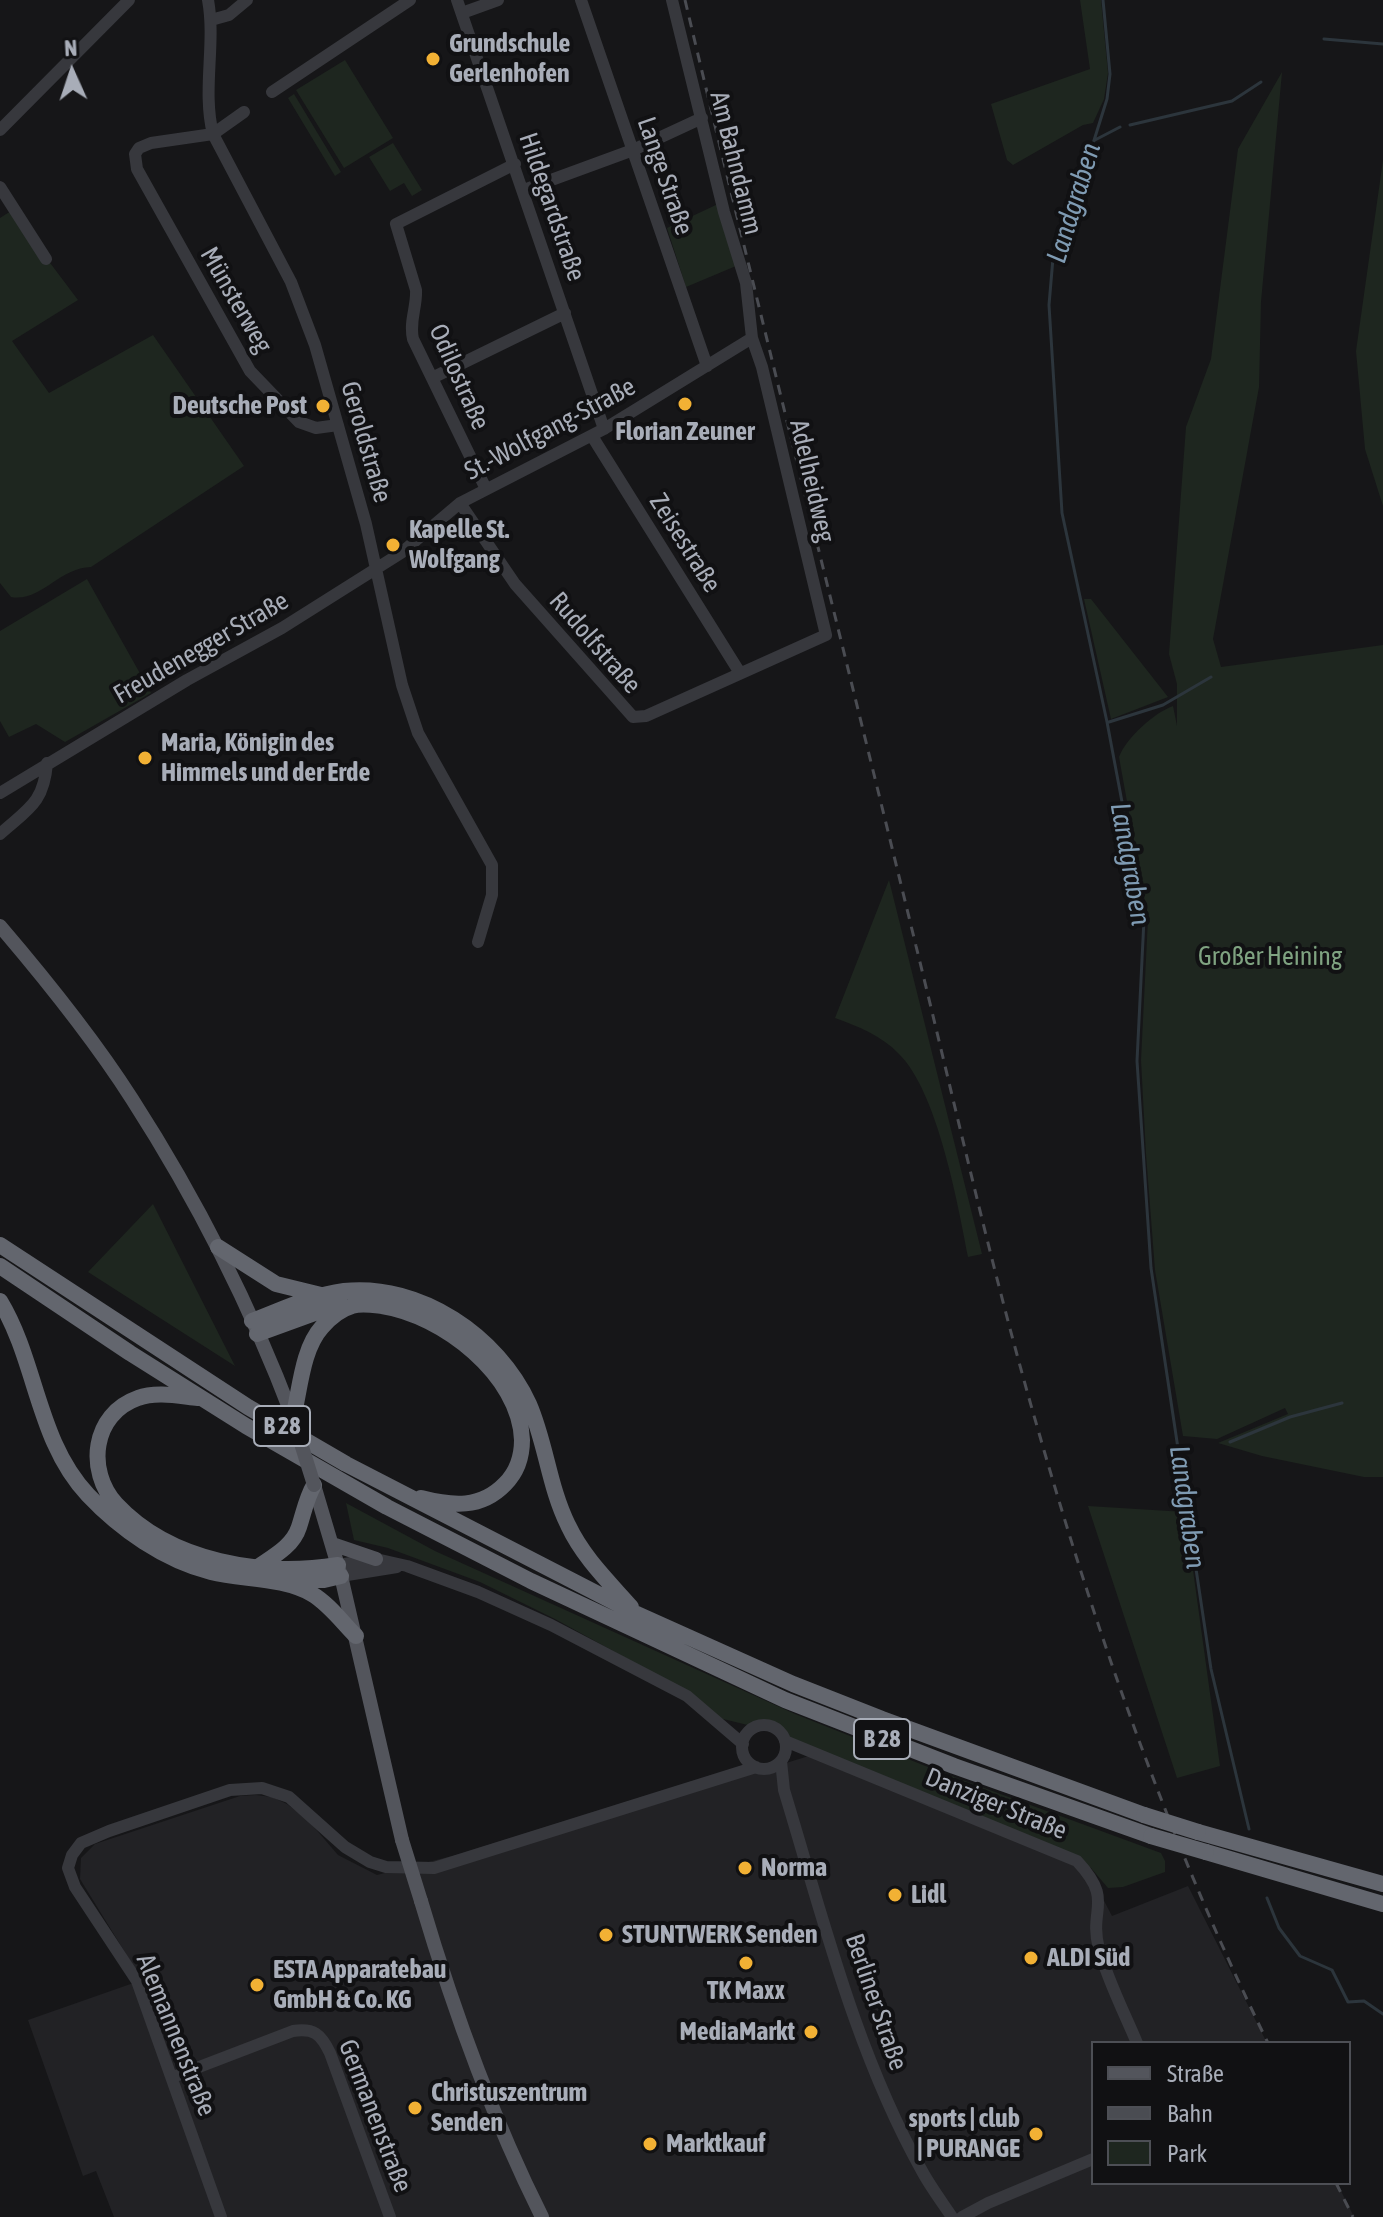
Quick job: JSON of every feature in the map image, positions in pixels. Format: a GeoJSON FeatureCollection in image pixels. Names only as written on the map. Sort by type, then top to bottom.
{"type":"FeatureCollection","features":[{"type":"Feature","properties":{"kind":"highway","name":"B 28"},"geometry":{"type":"LineString","coordinates":[[0,1245],[248,1407],[394,1491],[637,1614],[831,1699],[1144,1815],[1383,1884]]}},
{"type":"Feature","properties":{"kind":"highway"},"geometry":{"type":"LineString","coordinates":[[218,1247],[276,1284],[322,1296]]}},
{"type":"Feature","properties":{"kind":"highway","name":"B 28"},"geometry":{"type":"LineString","coordinates":[[0,1266],[200,1398],[387,1507],[647,1637],[785,1700],[866,1732],[1151,1836],[1383,1904]]}},
{"type":"Feature","properties":{"kind":"highway"},"geometry":{"type":"LineString","coordinates":[[254,1327],[322,1296],[367,1290],[394,1293],[436,1310],[484,1342],[504,1364],[530,1407],[554,1491],[580,1548],[637,1614]]}},
{"type":"Feature","properties":{"kind":"highway"},"geometry":{"type":"LineString","coordinates":[[0,1301],[20,1341],[51,1436],[61,1457],[86,1494],[148,1545],[209,1571],[317,1580],[340,1570]]}},
{"type":"Feature","properties":{"kind":"highway"},"geometry":{"type":"LineString","coordinates":[[254,1327],[353,1305],[367,1304],[403,1311],[443,1329],[459,1340],[501,1383],[518,1416],[521,1432],[520,1458],[500,1490],[475,1503],[450,1505],[394,1491]]}},
{"type":"Feature","properties":{"kind":"highway"},"geometry":{"type":"LineString","coordinates":[[293,1418],[314,1339],[322,1327],[353,1305]]}},
{"type":"Feature","properties":{"kind":"highway"},"geometry":{"type":"LineString","coordinates":[[200,1398],[149,1395],[119,1408],[98,1440],[99,1474],[107,1492],[117,1505],[162,1538],[191,1553],[263,1574],[310,1593],[356,1636]]}},
{"type":"Feature","properties":{"kind":"highway"},"geometry":{"type":"LineString","coordinates":[[263,1574],[292,1541],[314,1496]]}},
{"type":"Feature","properties":{"kind":"main road"},"geometry":{"type":"LineString","coordinates":[[0,926],[59,997],[132,1098],[218,1247],[279,1383],[293,1418],[314,1496],[340,1570],[402,1840],[448,1992],[501,2129],[542,2217]]}},
{"type":"Feature","properties":{"kind":"main road"},"geometry":{"type":"LineString","coordinates":[[332,1544],[376,1559]]}},
{"type":"Feature","properties":{"kind":"street"},"geometry":{"type":"LineString","coordinates":[[0,130],[129,0]]}},
{"type":"Feature","properties":{"kind":"street","name":"Geroldstraße"},"geometry":{"type":"LineString","coordinates":[[208,0],[211,20],[208,114],[213,134],[269,236],[298,297],[366,524],[402,685],[418,733],[492,865],[492,895],[478,942]]}},
{"type":"Feature","properties":{"kind":"street"},"geometry":{"type":"LineString","coordinates":[[211,20],[229,15],[247,0]]}},
{"type":"Feature","properties":{"kind":"street"},"geometry":{"type":"LineString","coordinates":[[272,92],[410,0]]}},
{"type":"Feature","properties":{"kind":"street"},"geometry":{"type":"LineString","coordinates":[[459,6],[498,0]]}},
{"type":"Feature","properties":{"kind":"street","name":"Lange Straße"},"geometry":{"type":"LineString","coordinates":[[581,0],[707,366]]}},
{"type":"Feature","properties":{"kind":"street","name":"Am Bahndamm"},"geometry":{"type":"LineString","coordinates":[[672,0],[730,234],[746,283],[752,338]]}},
{"type":"Feature","properties":{"kind":"street","name":"Hildegardstraße"},"geometry":{"type":"LineString","coordinates":[[459,6],[604,429]]}},
{"type":"Feature","properties":{"kind":"street"},"geometry":{"type":"LineString","coordinates":[[213,134],[244,112]]}},
{"type":"Feature","properties":{"kind":"street"},"geometry":{"type":"LineString","coordinates":[[524,190],[633,150],[702,118]]}},
{"type":"Feature","properties":{"kind":"street","name":"Münsterweg"},"geometry":{"type":"LineString","coordinates":[[213,134],[151,143],[139,148],[135,154],[137,169],[250,371],[299,422],[316,428],[338,425]]}},
{"type":"Feature","properties":{"kind":"street","name":"Odilostraße"},"geometry":{"type":"LineString","coordinates":[[486,489],[413,339],[411,321],[417,299],[416,290],[396,224],[515,164]]}},
{"type":"Feature","properties":{"kind":"street"},"geometry":{"type":"LineString","coordinates":[[0,187],[46,259]]}},
{"type":"Feature","properties":{"kind":"street"},"geometry":{"type":"LineString","coordinates":[[432,378],[565,313]]}},
{"type":"Feature","properties":{"kind":"street","name":"St.-Wolfgang-Straße"},"geometry":{"type":"LineString","coordinates":[[375,569],[401,553],[460,503],[592,436],[752,338]]}},
{"type":"Feature","properties":{"kind":"street","name":"Adelheidweg"},"geometry":{"type":"LineString","coordinates":[[752,338],[762,367],[826,635]]}},
{"type":"Feature","properties":{"kind":"street","name":"Zeisestraße"},"geometry":{"type":"LineString","coordinates":[[592,436],[740,673]]}},
{"type":"Feature","properties":{"kind":"street","name":"Rudolfstraße"},"geometry":{"type":"LineString","coordinates":[[460,503],[515,584],[630,715],[643,718],[826,635]]}},
{"type":"Feature","properties":{"kind":"street","name":"Freudenegger Straße"},"geometry":{"type":"LineString","coordinates":[[0,793],[187,680],[282,628],[375,569]]}},
{"type":"Feature","properties":{"kind":"street"},"geometry":{"type":"LineString","coordinates":[[0,834],[43,792],[47,763]]}},
{"type":"Feature","properties":{"kind":"street","name":"Danziger Straße"},"geometry":{"type":"LineString","coordinates":[[340,1570],[376,1559],[407,1566],[478,1592],[551,1625],[687,1696],[718,1722],[762,1768]]}},
{"type":"Feature","properties":{"kind":"street","name":"Danziger Straße"},"geometry":{"type":"LineString","coordinates":[[340,1570],[407,1566]]}},
{"type":"Feature","properties":{"kind":"street","name":"Danziger Straße"},"geometry":{"type":"LineString","coordinates":[[718,1722],[751,1730],[764,1725],[771,1727],[778,1730],[785,1741],[1077,1861],[1097,1889],[1096,1927],[1100,1950],[1136,2041]]}},
{"type":"Feature","properties":{"kind":"street"},"geometry":{"type":"LineString","coordinates":[[734,1773],[751,1730]]}},
{"type":"Feature","properties":{"kind":"street"},"geometry":{"type":"LineString","coordinates":[[783,1759],[785,1741]]}},
{"type":"Feature","properties":{"kind":"street"},"geometry":{"type":"LineString","coordinates":[[734,1773],[762,1768],[805,1749]]}},
{"type":"Feature","properties":{"kind":"street","name":"Berliner Straße"},"geometry":{"type":"LineString","coordinates":[[783,1759],[784,1790],[838,1968],[865,2045],[922,2172],[952,2217]]}},
{"type":"Feature","properties":{"kind":"street","name":"Berliner Straße"},"geometry":{"type":"LineString","coordinates":[[762,1768],[784,1790]]}},
{"type":"Feature","properties":{"kind":"street","name":"Alemannenstraße"},"geometry":{"type":"LineString","coordinates":[[221,2217],[137,1981],[75,1887],[68,1868],[72,1855],[81,1843],[230,1790],[262,1788],[289,1797],[345,1847],[370,1862],[386,1867],[439,1868],[734,1773]]}},
{"type":"Feature","properties":{"kind":"street","name":"Germanenstraße"},"geometry":{"type":"LineString","coordinates":[[173,2077],[293,2031],[308,2029],[317,2032],[330,2053],[390,2217]]}},
{"type":"Feature","properties":{"kind":"street"},"geometry":{"type":"LineString","coordinates":[[962,2217],[1091,2160]]}},
{"type":"Feature","properties":{"kind":"shaded area"},"geometry":{"type":"Polygon","coordinates":[[[815,1754],[1089,1872],[1112,1916],[1188,1886],[1266,2041],[1091,2041],[1091,2185],[1338,2185],[1354,2217],[114,2217],[96,2171],[83,2176],[28,2020],[142,1980],[80,1879],[81,1858],[95,1844],[240,1796],[256,1795],[272,1797],[287,1804],[307,1819],[338,1855],[377,1875],[456,1855],[750,1763],[767,1769],[815,1754]]]}},
{"type":"Feature","properties":{"kind":"green space"},"geometry":{"type":"Polygon","coordinates":[[[1080,0],[1101,0],[1108,73],[1104,99],[1093,123],[1083,125],[1013,165],[1007,160],[991,104],[1090,69],[1080,0]]]}},
{"type":"Feature","properties":{"kind":"green space"},"geometry":{"type":"Polygon","coordinates":[[[345,60],[393,138],[344,168],[296,90],[345,60]]]}},
{"type":"Feature","properties":{"kind":"green space","name":"Großer Heining"},"geometry":{"type":"Polygon","coordinates":[[[1282,72],[1261,302],[1259,387],[1213,639],[1221,667],[1383,645],[1383,1477],[1364,1477],[1262,1456],[1218,1443],[1288,1414],[1285,1408],[1217,1439],[1183,1436],[1155,1270],[1146,1154],[1141,1060],[1148,919],[1119,757],[1142,727],[1173,706],[1177,726],[1177,684],[1169,654],[1186,427],[1211,359],[1238,149],[1282,72]]]}},
{"type":"Feature","properties":{"kind":"green space"},"geometry":{"type":"Polygon","coordinates":[[[294,94],[341,172],[335,176],[288,98],[294,94]]]}},
{"type":"Feature","properties":{"kind":"green space"},"geometry":{"type":"Polygon","coordinates":[[[393,143],[422,190],[412,196],[404,183],[390,191],[369,157],[393,143]]]}},
{"type":"Feature","properties":{"kind":"green space"},"geometry":{"type":"Polygon","coordinates":[[[1383,160],[1383,506],[1365,449],[1356,351],[1383,160]]]}},
{"type":"Feature","properties":{"kind":"green space"},"geometry":{"type":"Polygon","coordinates":[[[718,204],[736,266],[686,287],[667,228],[718,204]]]}},
{"type":"Feature","properties":{"kind":"green space"},"geometry":{"type":"Polygon","coordinates":[[[11,211],[78,300],[12,341],[49,393],[153,335],[244,466],[91,567],[69,573],[32,595],[22,597],[11,597],[0,583],[0,218],[11,211]]]}},
{"type":"Feature","properties":{"kind":"green space"},"geometry":{"type":"Polygon","coordinates":[[[87,579],[151,693],[65,742],[36,724],[9,737],[0,721],[0,631],[87,579]]]}},
{"type":"Feature","properties":{"kind":"green space"},"geometry":{"type":"Polygon","coordinates":[[[1084,599],[1091,599],[1168,697],[1111,719],[1084,599]]]}},
{"type":"Feature","properties":{"kind":"green space"},"geometry":{"type":"Polygon","coordinates":[[[889,880],[982,1254],[968,1257],[944,1150],[935,1121],[912,1071],[885,1042],[835,1018],[889,880]]]}},
{"type":"Feature","properties":{"kind":"green space"},"geometry":{"type":"Polygon","coordinates":[[[153,1204],[235,1366],[88,1272],[153,1204]]]}},
{"type":"Feature","properties":{"kind":"green space"},"geometry":{"type":"Polygon","coordinates":[[[346,1503],[435,1551],[795,1714],[938,1771],[1161,1853],[1165,1872],[1123,1887],[1108,1888],[1091,1868],[1077,1859],[791,1738],[779,1725],[770,1723],[756,1727],[719,1718],[695,1696],[555,1619],[480,1582],[388,1548],[354,1540],[346,1503]]]}},
{"type":"Feature","properties":{"kind":"green space"},"geometry":{"type":"Polygon","coordinates":[[[1088,1506],[1185,1512],[1220,1766],[1177,1778],[1088,1506]]]}},
{"type":"Feature","properties":{"kind":"waterway","name":"Landgraben"},"geometry":{"type":"LineString","coordinates":[[1103,0],[1110,74],[1107,99],[1053,258],[1049,305],[1062,513],[1107,722],[1144,919],[1137,1061],[1151,1268],[1211,1669],[1249,1829]]}},
{"type":"Feature","properties":{"kind":"waterway"},"geometry":{"type":"LineString","coordinates":[[1324,39],[1383,44]]}},
{"type":"Feature","properties":{"kind":"waterway"},"geometry":{"type":"LineString","coordinates":[[1130,125],[1232,101],[1261,82]]}},
{"type":"Feature","properties":{"kind":"waterway"},"geometry":{"type":"LineString","coordinates":[[1095,140],[1120,127]]}},
{"type":"Feature","properties":{"kind":"waterway"},"geometry":{"type":"LineString","coordinates":[[1109,722],[1163,705],[1211,677]]}},
{"type":"Feature","properties":{"kind":"waterway"},"geometry":{"type":"LineString","coordinates":[[1230,1442],[1290,1417],[1342,1403]]}},
{"type":"Feature","properties":{"kind":"waterway","name":"Landgraben"},"geometry":{"type":"LineString","coordinates":[[1267,1898],[1279,1928],[1300,1956],[1332,1970],[1348,2002],[1364,2001],[1383,2014]]}},
{"type":"Feature","properties":{"kind":"railway"},"geometry":{"type":"LineString","coordinates":[[685,0],[975,1190],[1039,1433],[1087,1589],[1140,1743],[1200,1895],[1267,2041]]}},
{"type":"Feature","properties":{"kind":"railway"},"geometry":{"type":"LineString","coordinates":[[1337,2185],[1353,2217]]}},
{"type":"Feature","properties":{"kind":"place","name":"Grundschule Gerlenhofen"},"geometry":{"type":"Point","coordinates":[433,59]}},
{"type":"Feature","properties":{"kind":"place","name":"Florian Zeuner"},"geometry":{"type":"Point","coordinates":[685,404]}},
{"type":"Feature","properties":{"kind":"place","name":"Deutsche Post"},"geometry":{"type":"Point","coordinates":[323,406]}},
{"type":"Feature","properties":{"kind":"place","name":"Kapelle St. Wolfgang"},"geometry":{"type":"Point","coordinates":[393,545]}},
{"type":"Feature","properties":{"kind":"place","name":"Maria, Königin des Himmels und der Erde"},"geometry":{"type":"Point","coordinates":[145,758]}},
{"type":"Feature","properties":{"kind":"place","name":"Norma"},"geometry":{"type":"Point","coordinates":[745,1868]}},
{"type":"Feature","properties":{"kind":"place","name":"Lidl"},"geometry":{"type":"Point","coordinates":[895,1895]}},
{"type":"Feature","properties":{"kind":"place","name":"STUNTWERK Senden"},"geometry":{"type":"Point","coordinates":[606,1935]}},
{"type":"Feature","properties":{"kind":"place","name":"ALDI Süd"},"geometry":{"type":"Point","coordinates":[1031,1958]}},
{"type":"Feature","properties":{"kind":"place","name":"TK Maxx"},"geometry":{"type":"Point","coordinates":[746,1963]}},
{"type":"Feature","properties":{"kind":"place","name":"ESTA Apparatebau GmbH & Co. KG"},"geometry":{"type":"Point","coordinates":[257,1985]}},
{"type":"Feature","properties":{"kind":"place","name":"MediaMarkt"},"geometry":{"type":"Point","coordinates":[811,2032]}},
{"type":"Feature","properties":{"kind":"place","name":"Christuszentrum Senden"},"geometry":{"type":"Point","coordinates":[415,2108]}},
{"type":"Feature","properties":{"kind":"place","name":"sports | club | PURANGE"},"geometry":{"type":"Point","coordinates":[1036,2134]}},
{"type":"Feature","properties":{"kind":"place","name":"Marktkauf"},"geometry":{"type":"Point","coordinates":[650,2144]}}]}
